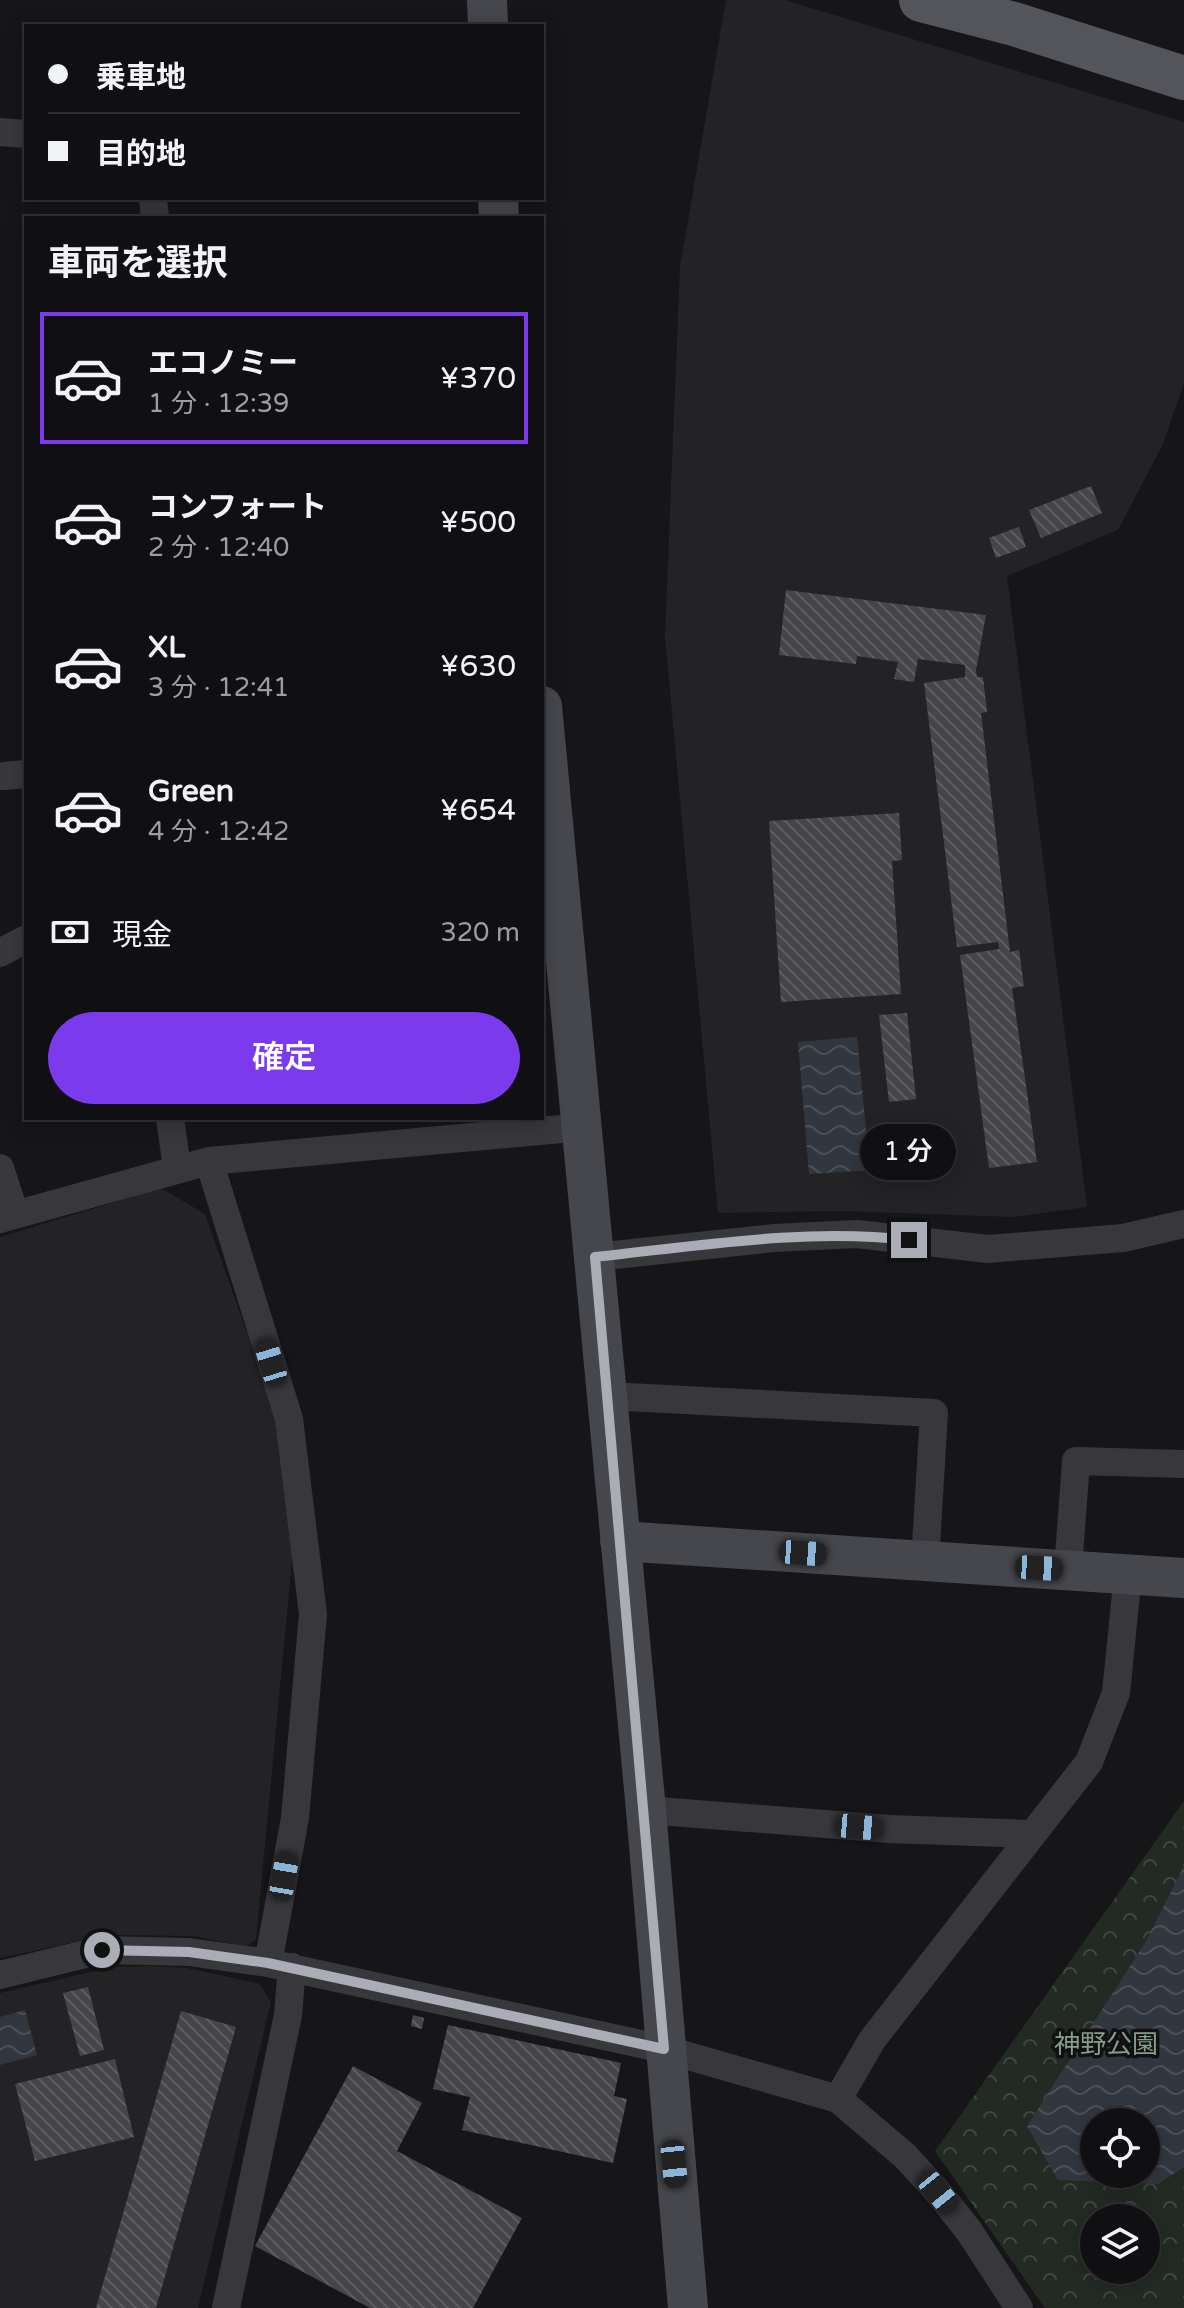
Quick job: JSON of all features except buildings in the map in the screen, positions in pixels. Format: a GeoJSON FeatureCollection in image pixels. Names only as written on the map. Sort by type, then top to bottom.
{"type":"FeatureCollection","features":[{"type":"Feature","properties":{"kind":"main road"},"geometry":{"type":"LineString","coordinates":[[921,0],[1013,12],[1184,78]]}},
{"type":"Feature","properties":{"kind":"street"},"geometry":{"type":"LineString","coordinates":[[487,0],[488,24]]}},
{"type":"Feature","properties":{"kind":"street"},"geometry":{"type":"LineString","coordinates":[[0,132],[24,134]]}},
{"type":"Feature","properties":{"kind":"street"},"geometry":{"type":"LineString","coordinates":[[544,750],[608,1396],[688,2308]]}},
{"type":"Feature","properties":{"kind":"street"},"geometry":{"type":"LineString","coordinates":[[0,953],[24,940]]}},
{"type":"Feature","properties":{"kind":"street"},"geometry":{"type":"LineString","coordinates":[[170,1120],[177,1168]]}},
{"type":"Feature","properties":{"kind":"street"},"geometry":{"type":"LineString","coordinates":[[0,1168],[7,1216],[209,1161],[583,1127]]}},
{"type":"Feature","properties":{"kind":"street"},"geometry":{"type":"LineString","coordinates":[[209,1161],[289,1419],[313,1614],[280,1965],[288,2015],[226,2308]]}},
{"type":"Feature","properties":{"kind":"street"},"geometry":{"type":"LineString","coordinates":[[595,1257],[774,1238],[857,1234],[988,1249],[1123,1238],[1184,1224]]}},
{"type":"Feature","properties":{"kind":"street"},"geometry":{"type":"LineString","coordinates":[[608,1396],[934,1413],[925,1562]]}},
{"type":"Feature","properties":{"kind":"street"},"geometry":{"type":"LineString","coordinates":[[1068,1570],[1076,1461],[1184,1464]]}},
{"type":"Feature","properties":{"kind":"street"},"geometry":{"type":"LineString","coordinates":[[620,1541],[1184,1578]]}},
{"type":"Feature","properties":{"kind":"street"},"geometry":{"type":"LineString","coordinates":[[838,2099],[872,2040],[1029,1834],[1089,1762],[1116,1693],[1128,1574]]}},
{"type":"Feature","properties":{"kind":"street"},"geometry":{"type":"LineString","coordinates":[[646,1810],[889,1829],[1029,1834]]}},
{"type":"Feature","properties":{"kind":"street"},"geometry":{"type":"LineString","coordinates":[[0,1975],[102,1950],[189,1952],[280,1965],[664,2049],[838,2099],[905,2156],[938,2192],[969,2231],[1019,2308]]}},
{"type":"Feature","properties":{"kind":"shaded area"},"geometry":{"type":"Polygon","coordinates":[[[726,0],[785,0],[1184,122],[1184,383],[1163,444],[1118,530],[1007,576],[1087,1207],[1013,1217],[841,1211],[718,1213],[665,636],[680,267],[726,0]]]}},
{"type":"Feature","properties":{"kind":"shaded area"},"geometry":{"type":"Polygon","coordinates":[[[161,1188],[205,1214],[272,1404],[282,1448],[293,1550],[256,1939],[246,1947],[194,1936],[107,1935],[0,1958],[0,1237],[161,1188]]]}},
{"type":"Feature","properties":{"kind":"shaded area"},"geometry":{"type":"Polygon","coordinates":[[[112,1967],[187,1968],[260,1984],[271,2002],[198,2308],[0,2308],[0,1993],[112,1967]]]}},
{"type":"Feature","properties":{"kind":"green space","name":"神野公園"},"geometry":{"type":"Polygon","coordinates":[[[1184,1801],[1184,2308],[1045,2308],[935,2151],[1184,1801]]]}},
{"type":"Feature","properties":{"kind":"water"},"geometry":{"type":"Polygon","coordinates":[[[857,1037],[870,1170],[809,1174],[798,1042],[857,1037]]]}},
{"type":"Feature","properties":{"kind":"water"},"geometry":{"type":"Polygon","coordinates":[[[1184,1866],[1184,2167],[1160,2183],[1160,2108],[1080,2108],[1080,2181],[1058,2180],[1027,2126],[1145,1943],[1184,1866]]]}},
{"type":"Feature","properties":{"kind":"water"},"geometry":{"type":"Polygon","coordinates":[[[25,2010],[37,2055],[0,2065],[0,2017],[25,2010]]]}},
{"type":"Feature","properties":{"kind":"route"},"geometry":{"type":"LineString","coordinates":[[102,1950],[189,1952],[292,1967],[664,2049],[646,1810],[595,1257],[774,1238],[857,1234],[909,1240]]}}]}
